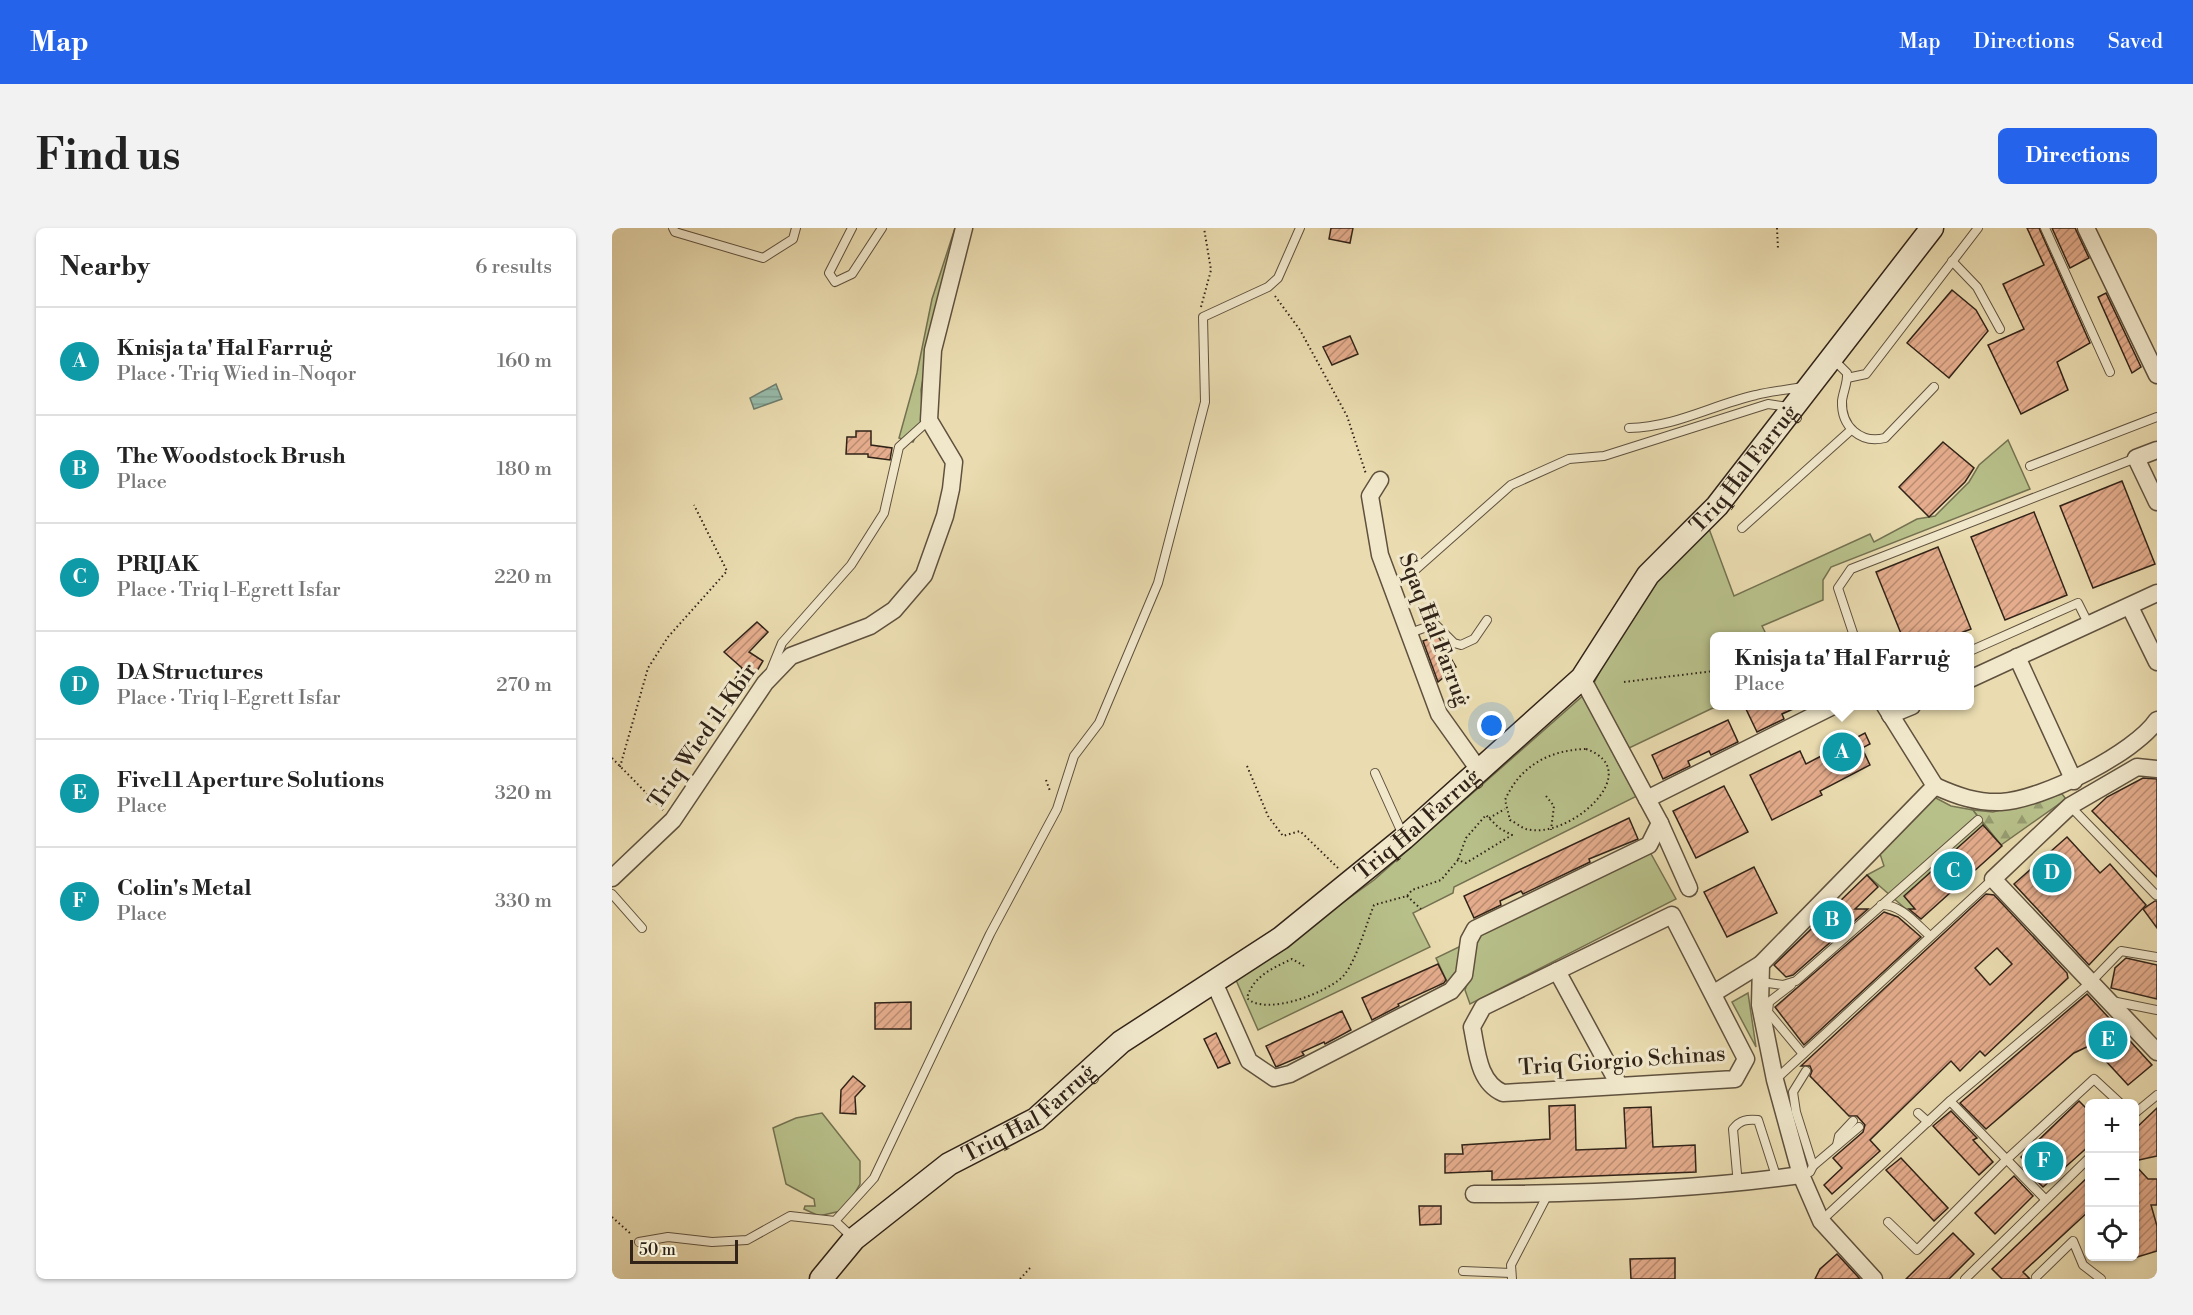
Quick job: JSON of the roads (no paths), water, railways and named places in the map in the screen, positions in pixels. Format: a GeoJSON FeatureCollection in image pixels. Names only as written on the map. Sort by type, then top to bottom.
{"type":"FeatureCollection","features":[{"type":"Feature","properties":{"kind":"main road","name":"Triq Ħal Farruġ"},"geometry":{"type":"LineString","coordinates":[[821,1279],[854,1239],[949,1164],[1036,1119],[1121,1042],[1281,938],[1404,838],[1582,678],[1648,575],[1717,506],[1932,228]]}},
{"type":"Feature","properties":{"kind":"street"},"geometry":{"type":"LineString","coordinates":[[929,420],[933,350],[964,228]]}},
{"type":"Feature","properties":{"kind":"street"},"geometry":{"type":"LineString","coordinates":[[2085,228],[2157,375]]}},
{"type":"Feature","properties":{"kind":"street","name":"Triq Wied il-Kbir"},"geometry":{"type":"LineString","coordinates":[[612,878],[673,820],[765,682],[791,656],[870,626],[894,610],[924,575],[945,516],[954,462],[929,420]]}},
{"type":"Feature","properties":{"kind":"street"},"geometry":{"type":"LineString","coordinates":[[2157,450],[2136,459],[2157,502]]}},
{"type":"Feature","properties":{"kind":"street","name":"Sqaq Ħal Farruġ"},"geometry":{"type":"LineString","coordinates":[[1380,480],[1370,496],[1380,555],[1439,714],[1479,771]]}},
{"type":"Feature","properties":{"kind":"street"},"geometry":{"type":"LineString","coordinates":[[1974,677],[2157,593]]}},
{"type":"Feature","properties":{"kind":"street"},"geometry":{"type":"LineString","coordinates":[[2130,607],[2156,656]]}},
{"type":"Feature","properties":{"kind":"street"},"geometry":{"type":"LineString","coordinates":[[2017,657],[2074,780]]}},
{"type":"Feature","properties":{"kind":"street"},"geometry":{"type":"LineString","coordinates":[[1582,678],[1660,823],[1689,888]]}},
{"type":"Feature","properties":{"kind":"street"},"geometry":{"type":"LineString","coordinates":[[1647,799],[1823,710]]}},
{"type":"Feature","properties":{"kind":"street"},"geometry":{"type":"LineString","coordinates":[[1891,710],[1935,786],[1967,800],[2003,802],[2074,780],[2150,731],[2157,720]]}},
{"type":"Feature","properties":{"kind":"street"},"geometry":{"type":"LineString","coordinates":[[2157,769],[2137,767],[2070,807],[1993,879],[2157,1052]]}},
{"type":"Feature","properties":{"kind":"street"},"geometry":{"type":"LineString","coordinates":[[1619,1085],[1557,971],[1672,915],[1714,993],[1761,964],[1935,786]]}},
{"type":"Feature","properties":{"kind":"street"},"geometry":{"type":"LineString","coordinates":[[1213,981],[1249,1061],[1274,1077],[1290,1074],[1451,991],[1464,975],[1469,940],[1475,930],[1649,845],[1660,823]]}},
{"type":"Feature","properties":{"kind":"street"},"geometry":{"type":"LineString","coordinates":[[1761,964],[1760,1005],[1775,1080],[1807,1170],[1821,1221],[1874,1279]]}},
{"type":"Feature","properties":{"kind":"street","name":"Triq Giorgio Schinas"},"geometry":{"type":"LineString","coordinates":[[1557,971],[1483,1007],[1472,1027],[1483,1076],[1493,1088],[1503,1093],[1735,1079],[1746,1059],[1714,993]]}},
{"type":"Feature","properties":{"kind":"street"},"geometry":{"type":"LineString","coordinates":[[1474,1194],[1548,1194],[1738,1185],[1777,1179],[1807,1170]]}},
{"type":"Feature","properties":{"kind":"lane"},"geometry":{"type":"LineString","coordinates":[[673,228],[675,232],[763,258],[793,239],[796,228]]}},
{"type":"Feature","properties":{"kind":"lane"},"geometry":{"type":"LineString","coordinates":[[852,228],[829,273],[835,282],[852,274],[882,228]]}},
{"type":"Feature","properties":{"kind":"lane"},"geometry":{"type":"LineString","coordinates":[[836,1221],[874,1178],[990,934],[1057,809],[1074,756],[1099,723],[1158,583],[1204,402],[1203,317],[1268,287],[1278,278],[1300,228]]}},
{"type":"Feature","properties":{"kind":"lane"},"geometry":{"type":"LineString","coordinates":[[1848,378],[1866,374],[1978,228]]}},
{"type":"Feature","properties":{"kind":"lane"},"geometry":{"type":"LineString","coordinates":[[2045,228],[2110,372]]}},
{"type":"Feature","properties":{"kind":"lane"},"geometry":{"type":"LineString","coordinates":[[1952,261],[1977,287],[2000,329]]}},
{"type":"Feature","properties":{"kind":"lane"},"geometry":{"type":"LineString","coordinates":[[1831,358],[1847,373],[1848,378],[1842,403],[1851,430],[1859,438],[1874,440],[1885,438],[1934,387]]}},
{"type":"Feature","properties":{"kind":"lane"},"geometry":{"type":"LineString","coordinates":[[1629,428],[1652,428],[1709,412],[1755,395],[1809,386]]}},
{"type":"Feature","properties":{"kind":"lane"},"geometry":{"type":"LineString","coordinates":[[1414,570],[1511,485],[1569,459],[1604,456],[1768,404],[1793,408]]}},
{"type":"Feature","properties":{"kind":"lane"},"geometry":{"type":"LineString","coordinates":[[2030,466],[2157,417]]}},
{"type":"Feature","properties":{"kind":"lane"},"geometry":{"type":"LineString","coordinates":[[765,682],[782,643],[851,565],[884,513],[899,447],[929,420]]}},
{"type":"Feature","properties":{"kind":"lane"},"geometry":{"type":"LineString","coordinates":[[1742,528],[1851,430]]}},
{"type":"Feature","properties":{"kind":"lane"},"geometry":{"type":"LineString","coordinates":[[1853,632],[1838,588],[1851,569],[2136,459]]}},
{"type":"Feature","properties":{"kind":"lane"},"geometry":{"type":"LineString","coordinates":[[1974,649],[2078,603],[2089,625]]}},
{"type":"Feature","properties":{"kind":"lane"},"geometry":{"type":"LineString","coordinates":[[1410,633],[1435,624],[1454,643],[1461,645],[1474,639],[1487,620]]}},
{"type":"Feature","properties":{"kind":"lane"},"geometry":{"type":"LineString","coordinates":[[1375,773],[1404,838]]}},
{"type":"Feature","properties":{"kind":"lane"},"geometry":{"type":"LineString","coordinates":[[2070,807],[2156,895]]}},
{"type":"Feature","properties":{"kind":"lane"},"geometry":{"type":"LineString","coordinates":[[1803,1054],[1768,1012],[1769,1002],[1796,981],[1978,820]]}},
{"type":"Feature","properties":{"kind":"lane"},"geometry":{"type":"LineString","coordinates":[[1775,1080],[1993,879]]}},
{"type":"Feature","properties":{"kind":"lane"},"geometry":{"type":"LineString","coordinates":[[612,894],[642,928]]}},
{"type":"Feature","properties":{"kind":"lane"},"geometry":{"type":"LineString","coordinates":[[1881,905],[1890,904],[1930,936]]}},
{"type":"Feature","properties":{"kind":"lane"},"geometry":{"type":"LineString","coordinates":[[1821,1221],[1950,1101],[2091,982],[2121,951],[2157,957]]}},
{"type":"Feature","properties":{"kind":"lane"},"geometry":{"type":"LineString","coordinates":[[1761,982],[1783,985],[1796,981]]}},
{"type":"Feature","properties":{"kind":"lane"},"geometry":{"type":"LineString","coordinates":[[2109,1000],[2157,1010]]}},
{"type":"Feature","properties":{"kind":"lane"},"geometry":{"type":"LineString","coordinates":[[1806,1071],[1793,1092],[1807,1170],[1837,1145],[1856,1124]]}},
{"type":"Feature","properties":{"kind":"lane"},"geometry":{"type":"LineString","coordinates":[[1888,1222],[1917,1250],[2006,1160],[2094,1079],[2116,1099]]}},
{"type":"Feature","properties":{"kind":"lane"},"geometry":{"type":"LineString","coordinates":[[2139,1110],[2157,1095]]}},
{"type":"Feature","properties":{"kind":"lane"},"geometry":{"type":"LineString","coordinates":[[1950,1101],[2045,1199]]}},
{"type":"Feature","properties":{"kind":"lane"},"geometry":{"type":"LineString","coordinates":[[1918,1113],[1928,1122]]}},
{"type":"Feature","properties":{"kind":"lane"},"geometry":{"type":"LineString","coordinates":[[1738,1185],[1733,1129],[1738,1122],[1748,1119],[1758,1120],[1777,1179]]}},
{"type":"Feature","properties":{"kind":"lane"},"geometry":{"type":"LineString","coordinates":[[1965,1279],[2085,1161]]}},
{"type":"Feature","properties":{"kind":"lane"},"geometry":{"type":"LineString","coordinates":[[1463,1271],[1511,1276],[1511,1265],[1548,1194]]}},
{"type":"Feature","properties":{"kind":"lane"},"geometry":{"type":"LineString","coordinates":[[639,1242],[668,1237],[712,1242],[747,1240],[790,1215],[836,1221],[854,1239]]}},
{"type":"Feature","properties":{"kind":"lane"},"geometry":{"type":"LineString","coordinates":[[2036,1277],[2073,1241],[2083,1265],[2101,1279]]}},
{"type":"Feature","properties":{"kind":"place","name":"Knisja ta' Ħal Farruġ"},"geometry":{"type":"Point","coordinates":[1842,752]}},
{"type":"Feature","properties":{"kind":"place","name":"PRIJAK"},"geometry":{"type":"Point","coordinates":[1953,871]}},
{"type":"Feature","properties":{"kind":"place","name":"DA Structures"},"geometry":{"type":"Point","coordinates":[2052,873]}},
{"type":"Feature","properties":{"kind":"place","name":"The Woodstock Brush"},"geometry":{"type":"Point","coordinates":[1832,920]}},
{"type":"Feature","properties":{"kind":"place","name":"Five11 Aperture Solutions"},"geometry":{"type":"Point","coordinates":[2108,1040]}},
{"type":"Feature","properties":{"kind":"place","name":"Colin's Metal"},"geometry":{"type":"Point","coordinates":[2044,1161]}}]}
